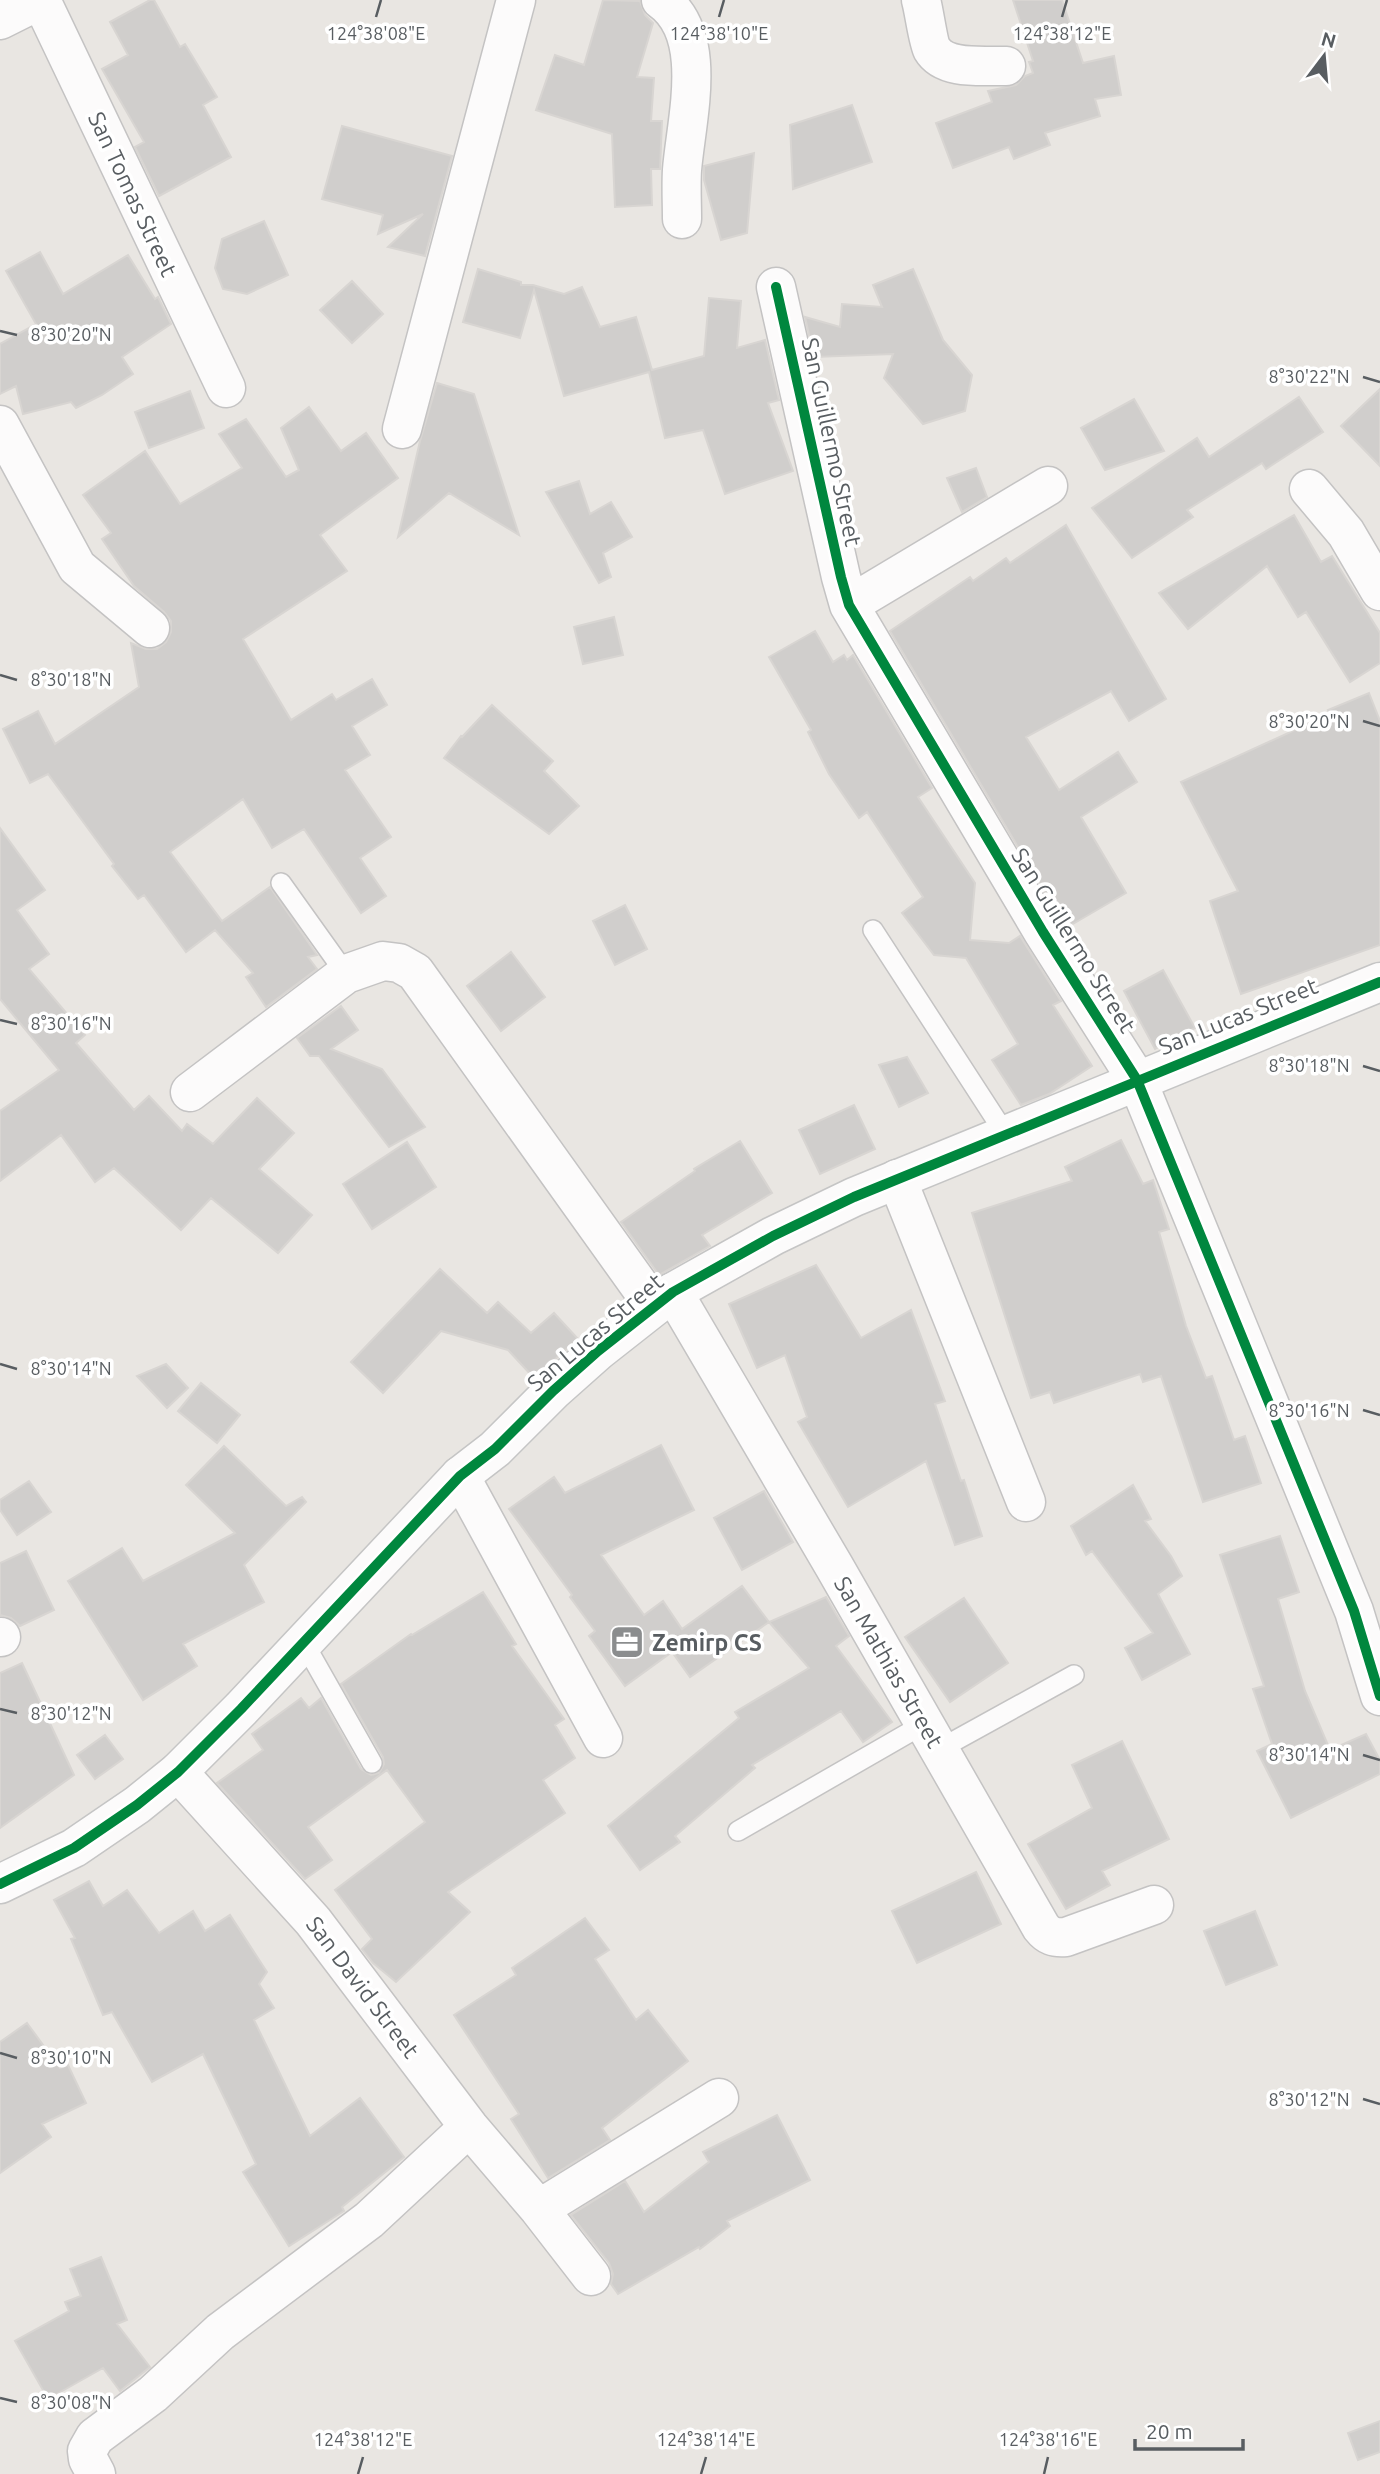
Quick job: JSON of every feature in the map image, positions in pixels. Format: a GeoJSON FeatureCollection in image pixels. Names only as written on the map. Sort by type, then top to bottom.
{"type":"FeatureCollection","features":[{"type":"Feature","properties":{"kind":"street"},"geometry":{"type":"LineString","coordinates":[[0,20],[41,0]]}},
{"type":"Feature","properties":{"kind":"street","name":"San Tomas Street"},"geometry":{"type":"LineString","coordinates":[[41,0],[226,388]]}},
{"type":"Feature","properties":{"kind":"street"},"geometry":{"type":"LineString","coordinates":[[402,429],[516,0]]}},
{"type":"Feature","properties":{"kind":"street"},"geometry":{"type":"LineString","coordinates":[[661,0],[670,6],[682,25],[691,64],[691,111],[682,169],[682,219]]}},
{"type":"Feature","properties":{"kind":"street"},"geometry":{"type":"LineString","coordinates":[[922,0],[932,49],[945,60],[963,65],[1006,65]]}},
{"type":"Feature","properties":{"kind":"street","name":"San Guillermo Street"},"geometry":{"type":"LineString","coordinates":[[776,287],[849,605],[1043,932],[1137,1080],[1354,1611],[1380,1696]]}},
{"type":"Feature","properties":{"kind":"street"},"geometry":{"type":"LineString","coordinates":[[0,425],[78,567],[150,628]]}},
{"type":"Feature","properties":{"kind":"street"},"geometry":{"type":"LineString","coordinates":[[849,605],[1048,486]]}},
{"type":"Feature","properties":{"kind":"street"},"geometry":{"type":"LineString","coordinates":[[1309,489],[1346,533],[1380,591]]}},
{"type":"Feature","properties":{"kind":"street","name":"San Mathias Street"},"geometry":{"type":"LineString","coordinates":[[190,1092],[346,975],[383,961],[399,963],[415,972],[663,1299],[834,1566],[1047,1934],[1056,1938],[1066,1937],[1154,1905]]}},
{"type":"Feature","properties":{"kind":"street","name":"San Lucas Street"},"geometry":{"type":"LineString","coordinates":[[0,1884],[74,1848],[137,1805],[178,1772],[304,1643],[460,1476],[495,1449],[598,1351],[663,1299],[773,1236],[897,1179],[1380,982]]}},
{"type":"Feature","properties":{"kind":"street"},"geometry":{"type":"LineString","coordinates":[[897,1179],[1026,1502]]}},
{"type":"Feature","properties":{"kind":"street"},"geometry":{"type":"LineString","coordinates":[[460,1476],[603,1738]]}},
{"type":"Feature","properties":{"kind":"street","name":"San David Street"},"geometry":{"type":"LineString","coordinates":[[178,1772],[313,1921],[469,2127],[539,2209],[591,2276]]}},
{"type":"Feature","properties":{"kind":"street"},"geometry":{"type":"LineString","coordinates":[[539,2209],[719,2098]]}},
{"type":"Feature","properties":{"kind":"street"},"geometry":{"type":"LineString","coordinates":[[96,2474],[87,2451],[95,2437],[153,2394],[220,2332],[369,2220],[469,2127]]}},
{"type":"Feature","properties":{"kind":"lane"},"geometry":{"type":"LineString","coordinates":[[281,883],[346,975]]}},
{"type":"Feature","properties":{"kind":"lane"},"geometry":{"type":"LineString","coordinates":[[873,930],[1006,1135]]}},
{"type":"Feature","properties":{"kind":"lane"},"geometry":{"type":"LineString","coordinates":[[304,1643],[372,1763]]}},
{"type":"Feature","properties":{"kind":"lane"},"geometry":{"type":"LineString","coordinates":[[738,1830],[931,1737],[1074,1675]]}},
{"type":"Feature","properties":{"kind":"building"},"geometry":{"type":"Polygon","coordinates":[[[154,0],[180,47],[185,44],[217,97],[203,105],[231,157],[159,196],[135,147],[144,142],[102,69],[128,55],[110,22],[154,0]]]}},
{"type":"Feature","properties":{"kind":"building"},"geometry":{"type":"Polygon","coordinates":[[[603,0],[640,1],[645,15],[653,23],[637,77],[654,78],[651,121],[662,121],[660,169],[651,169],[652,205],[615,207],[612,134],[536,110],[555,55],[584,65],[603,0]]]}},
{"type":"Feature","properties":{"kind":"building"},"geometry":{"type":"Polygon","coordinates":[[[1013,0],[1062,0],[1083,63],[1114,56],[1121,95],[1095,99],[1100,116],[1045,133],[1050,145],[1014,159],[1009,147],[953,168],[936,123],[992,102],[988,91],[1016,85],[1025,76],[1033,73],[1029,62],[1033,61],[1013,0]]]}},
{"type":"Feature","properties":{"kind":"building"},"geometry":{"type":"Polygon","coordinates":[[[852,105],[872,162],[793,189],[790,125],[852,105]]]}},
{"type":"Feature","properties":{"kind":"building"},"geometry":{"type":"Polygon","coordinates":[[[342,126],[452,156],[425,256],[388,247],[423,214],[378,234],[383,215],[322,199],[342,126]]]}},
{"type":"Feature","properties":{"kind":"building"},"geometry":{"type":"Polygon","coordinates":[[[754,153],[747,233],[721,240],[704,180],[704,166],[754,153]]]}},
{"type":"Feature","properties":{"kind":"building"},"geometry":{"type":"Polygon","coordinates":[[[264,221],[288,275],[247,294],[223,289],[215,268],[222,239],[264,221]]]}},
{"type":"Feature","properties":{"kind":"building"},"geometry":{"type":"Polygon","coordinates":[[[40,252],[63,294],[128,255],[155,299],[158,297],[171,324],[122,357],[133,374],[102,395],[76,408],[71,402],[23,414],[16,386],[0,394],[0,344],[36,324],[6,271],[40,252]]]}},
{"type":"Feature","properties":{"kind":"building"},"geometry":{"type":"Polygon","coordinates":[[[478,269],[521,282],[521,285],[533,285],[564,294],[582,287],[600,327],[636,317],[652,370],[704,356],[709,298],[741,301],[737,348],[765,340],[779,400],[768,403],[793,471],[725,494],[703,430],[665,438],[649,372],[564,396],[534,290],[520,338],[463,322],[478,269]]]}},
{"type":"Feature","properties":{"kind":"building"},"geometry":{"type":"Polygon","coordinates":[[[913,269],[943,340],[972,375],[965,411],[923,424],[884,378],[893,354],[814,357],[805,317],[840,327],[842,304],[882,307],[873,285],[913,269]]]}},
{"type":"Feature","properties":{"kind":"building"},"geometry":{"type":"Polygon","coordinates":[[[352,281],[383,314],[352,343],[320,310],[352,281]]]}},
{"type":"Feature","properties":{"kind":"building"},"geometry":{"type":"Polygon","coordinates":[[[437,383],[474,394],[519,535],[449,493],[398,537],[420,441],[437,383]]]}},
{"type":"Feature","properties":{"kind":"building"},"geometry":{"type":"Polygon","coordinates":[[[1380,389],[1380,466],[1341,426],[1380,389]]]}},
{"type":"Feature","properties":{"kind":"building"},"geometry":{"type":"Polygon","coordinates":[[[190,391],[204,428],[149,448],[135,412],[190,391]]]}},
{"type":"Feature","properties":{"kind":"building"},"geometry":{"type":"Polygon","coordinates":[[[1299,397],[1323,432],[1266,469],[1262,463],[1187,510],[1193,517],[1132,558],[1092,508],[1197,438],[1209,457],[1299,397]]]}},
{"type":"Feature","properties":{"kind":"building"},"geometry":{"type":"Polygon","coordinates":[[[1134,399],[1164,451],[1105,470],[1081,428],[1134,399]]]}},
{"type":"Feature","properties":{"kind":"building"},"geometry":{"type":"Polygon","coordinates":[[[309,407],[341,451],[366,433],[398,478],[320,535],[347,571],[243,639],[291,720],[332,694],[336,700],[372,679],[387,705],[352,726],[370,755],[345,770],[391,837],[360,858],[386,896],[361,913],[304,829],[272,848],[243,799],[170,852],[222,921],[270,887],[317,955],[308,957],[317,969],[266,1007],[246,977],[253,973],[215,930],[186,952],[144,895],[138,899],[112,866],[114,864],[48,774],[30,783],[3,729],[38,711],[55,744],[139,687],[131,643],[146,649],[157,649],[166,642],[171,632],[171,621],[134,586],[102,539],[111,533],[83,495],[145,451],[180,504],[242,468],[219,434],[246,419],[286,477],[299,470],[281,428],[309,407]]]}},
{"type":"Feature","properties":{"kind":"building"},"geometry":{"type":"Polygon","coordinates":[[[976,468],[987,497],[962,512],[947,478],[976,468]]]}},
{"type":"Feature","properties":{"kind":"building"},"geometry":{"type":"Polygon","coordinates":[[[579,481],[590,514],[611,502],[632,537],[603,553],[611,577],[599,583],[546,492],[579,481]]]}},
{"type":"Feature","properties":{"kind":"building"},"geometry":{"type":"Polygon","coordinates":[[[1294,515],[1321,562],[1332,556],[1380,633],[1380,663],[1350,682],[1306,612],[1298,617],[1267,566],[1188,629],[1159,593],[1294,515]]]}},
{"type":"Feature","properties":{"kind":"building"},"geometry":{"type":"Polygon","coordinates":[[[1066,525],[1166,699],[1129,721],[1111,691],[1026,737],[1059,790],[1118,752],[1137,782],[1081,817],[1126,893],[1066,928],[890,631],[970,577],[973,581],[1006,558],[1010,563],[1066,525]]]}},
{"type":"Feature","properties":{"kind":"building"},"geometry":{"type":"Polygon","coordinates":[[[614,617],[623,655],[583,664],[574,627],[614,617]]]}},
{"type":"Feature","properties":{"kind":"building"},"geometry":{"type":"Polygon","coordinates":[[[815,631],[833,662],[844,655],[847,660],[853,655],[932,788],[918,797],[975,883],[970,940],[1009,943],[1020,936],[1061,1001],[1053,1005],[1092,1066],[1049,1094],[1021,1105],[992,1060],[1018,1044],[966,958],[934,955],[902,913],[923,897],[867,812],[859,818],[829,774],[808,732],[811,730],[769,657],[815,631]]]}},
{"type":"Feature","properties":{"kind":"building"},"geometry":{"type":"Polygon","coordinates":[[[1369,693],[1380,721],[1380,945],[1241,994],[1210,901],[1238,891],[1181,782],[1330,714],[1328,710],[1369,693]]]}},
{"type":"Feature","properties":{"kind":"building"},"geometry":{"type":"Polygon","coordinates":[[[492,705],[553,761],[544,771],[579,806],[549,834],[444,758],[461,736],[492,705]]]}},
{"type":"Feature","properties":{"kind":"building"},"geometry":{"type":"Polygon","coordinates":[[[0,828],[45,890],[17,910],[49,954],[29,969],[85,1035],[76,1043],[134,1110],[149,1096],[182,1131],[187,1124],[213,1144],[257,1098],[294,1133],[259,1169],[312,1215],[278,1253],[211,1198],[181,1230],[114,1168],[95,1182],[61,1135],[0,1181],[0,1111],[59,1070],[0,999],[0,828]]]}},
{"type":"Feature","properties":{"kind":"building"},"geometry":{"type":"Polygon","coordinates":[[[625,905],[647,949],[615,965],[593,921],[625,905]]]}},
{"type":"Feature","properties":{"kind":"building"},"geometry":{"type":"Polygon","coordinates":[[[511,952],[545,997],[501,1031],[467,986],[511,952]]]}},
{"type":"Feature","properties":{"kind":"building"},"geometry":{"type":"Polygon","coordinates":[[[1163,970],[1195,1028],[1155,1049],[1124,991],[1163,970]]]}},
{"type":"Feature","properties":{"kind":"building"},"geometry":{"type":"Polygon","coordinates":[[[341,1006],[358,1030],[331,1049],[382,1069],[425,1127],[389,1147],[319,1056],[310,1056],[297,1038],[341,1006]]]}},
{"type":"Feature","properties":{"kind":"building"},"geometry":{"type":"Polygon","coordinates":[[[907,1057],[928,1093],[899,1107],[879,1065],[907,1057]]]}},
{"type":"Feature","properties":{"kind":"building"},"geometry":{"type":"Polygon","coordinates":[[[854,1105],[875,1149],[820,1174],[799,1130],[854,1105]]]}},
{"type":"Feature","properties":{"kind":"building"},"geometry":{"type":"Polygon","coordinates":[[[1121,1140],[1143,1184],[1153,1180],[1169,1229],[1159,1232],[1186,1326],[1206,1378],[1212,1376],[1234,1440],[1245,1436],[1261,1483],[1203,1502],[1161,1376],[1143,1382],[1140,1374],[1054,1403],[1050,1392],[1031,1398],[972,1213],[1072,1181],[1065,1167],[1121,1140]]]}},
{"type":"Feature","properties":{"kind":"building"},"geometry":{"type":"Polygon","coordinates":[[[740,1141],[772,1193],[702,1235],[710,1246],[659,1275],[621,1222],[695,1171],[694,1169],[740,1141]]]}},
{"type":"Feature","properties":{"kind":"building"},"geometry":{"type":"Polygon","coordinates":[[[407,1142],[436,1187],[372,1229],[343,1184],[407,1142]]]}},
{"type":"Feature","properties":{"kind":"building"},"geometry":{"type":"Polygon","coordinates":[[[816,1265],[861,1338],[911,1310],[945,1401],[935,1404],[982,1536],[955,1545],[926,1461],[848,1507],[798,1422],[807,1417],[785,1355],[757,1368],[729,1304],[816,1265]]]}},
{"type":"Feature","properties":{"kind":"building"},"geometry":{"type":"Polygon","coordinates":[[[440,1269],[487,1313],[498,1302],[531,1333],[554,1313],[578,1339],[534,1378],[508,1350],[441,1331],[383,1393],[351,1362],[440,1269]]]}},
{"type":"Feature","properties":{"kind":"building"},"geometry":{"type":"Polygon","coordinates":[[[166,1364],[188,1388],[167,1408],[137,1376],[166,1364]]]}},
{"type":"Feature","properties":{"kind":"building"},"geometry":{"type":"Polygon","coordinates":[[[201,1383],[240,1415],[217,1443],[178,1411],[201,1383]]]}},
{"type":"Feature","properties":{"kind":"building"},"geometry":{"type":"Polygon","coordinates":[[[661,1445],[694,1510],[601,1555],[644,1615],[663,1601],[682,1629],[742,1586],[769,1622],[690,1677],[672,1652],[625,1686],[589,1636],[595,1631],[570,1597],[572,1595],[509,1509],[554,1477],[565,1493],[661,1445]]]}},
{"type":"Feature","properties":{"kind":"building"},"geometry":{"type":"Polygon","coordinates":[[[224,1446],[286,1506],[302,1497],[306,1502],[244,1565],[264,1602],[183,1644],[197,1666],[143,1700],[68,1581],[122,1548],[143,1581],[235,1533],[186,1485],[224,1446]]]}},
{"type":"Feature","properties":{"kind":"building"},"geometry":{"type":"Polygon","coordinates":[[[29,1481],[51,1512],[17,1535],[0,1510],[0,1500],[29,1481]]]}},
{"type":"Feature","properties":{"kind":"building"},"geometry":{"type":"Polygon","coordinates":[[[1133,1485],[1151,1519],[1145,1521],[1182,1576],[1158,1594],[1190,1654],[1142,1680],[1125,1648],[1153,1633],[1092,1551],[1086,1555],[1071,1526],[1133,1485]]]}},
{"type":"Feature","properties":{"kind":"building"},"geometry":{"type":"Polygon","coordinates":[[[764,1491],[793,1542],[742,1570],[714,1518],[764,1491]]]}},
{"type":"Feature","properties":{"kind":"building"},"geometry":{"type":"Polygon","coordinates":[[[1280,1536],[1299,1592],[1278,1599],[1305,1691],[1330,1750],[1366,1734],[1380,1760],[1380,1774],[1291,1818],[1257,1751],[1272,1744],[1253,1689],[1264,1686],[1220,1555],[1280,1536]]]}},
{"type":"Feature","properties":{"kind":"building"},"geometry":{"type":"Polygon","coordinates":[[[26,1551],[54,1610],[20,1626],[11,1618],[0,1615],[0,1563],[26,1551]]]}},
{"type":"Feature","properties":{"kind":"building"},"geometry":{"type":"Polygon","coordinates":[[[483,1592],[516,1644],[512,1646],[564,1719],[555,1725],[575,1758],[543,1780],[565,1813],[448,1892],[470,1912],[396,1982],[373,1963],[362,1949],[372,1939],[335,1890],[425,1822],[387,1770],[308,1827],[332,1860],[305,1879],[217,1783],[263,1750],[252,1734],[301,1698],[309,1708],[321,1698],[361,1769],[371,1775],[379,1773],[384,1764],[383,1757],[341,1684],[411,1634],[483,1592]]]}},
{"type":"Feature","properties":{"kind":"building"},"geometry":{"type":"Polygon","coordinates":[[[826,1597],[849,1636],[836,1646],[892,1722],[863,1742],[841,1711],[752,1765],[755,1768],[675,1836],[680,1842],[640,1870],[608,1826],[739,1718],[735,1712],[809,1668],[769,1622],[826,1597]]]}},
{"type":"Feature","properties":{"kind":"building"},"geometry":{"type":"Polygon","coordinates":[[[964,1598],[1008,1663],[950,1702],[905,1637],[964,1598]]]}},
{"type":"Feature","properties":{"kind":"building"},"geometry":{"type":"Polygon","coordinates":[[[22,1663],[74,1775],[0,1828],[0,1673],[22,1663]]]}},
{"type":"Feature","properties":{"kind":"building"},"geometry":{"type":"Polygon","coordinates":[[[105,1735],[123,1759],[95,1779],[77,1755],[105,1735]]]}},
{"type":"Feature","properties":{"kind":"building"},"geometry":{"type":"Polygon","coordinates":[[[1122,1741],[1169,1839],[1102,1871],[1110,1885],[1066,1909],[1028,1844],[1092,1808],[1072,1765],[1122,1741]]]}},
{"type":"Feature","properties":{"kind":"building"},"geometry":{"type":"Polygon","coordinates":[[[976,1872],[1001,1924],[917,1963],[892,1911],[976,1872]]]}},
{"type":"Feature","properties":{"kind":"building"},"geometry":{"type":"Polygon","coordinates":[[[89,1881],[103,1906],[127,1890],[159,1933],[193,1911],[205,1931],[230,1915],[267,1972],[259,1984],[274,2008],[254,2020],[310,2136],[360,2098],[404,2157],[342,2207],[344,2211],[289,2246],[243,2172],[256,2164],[203,2054],[152,2082],[112,2012],[103,2015],[71,1939],[75,1938],[54,1900],[89,1881]]]}},
{"type":"Feature","properties":{"kind":"building"},"geometry":{"type":"Polygon","coordinates":[[[1255,1911],[1277,1965],[1226,1985],[1204,1931],[1255,1911]]]}},
{"type":"Feature","properties":{"kind":"building"},"geometry":{"type":"Polygon","coordinates":[[[585,1918],[609,1950],[595,1959],[636,2020],[648,2010],[688,2061],[602,2128],[610,2140],[548,2178],[511,2119],[519,2114],[454,2015],[516,1975],[512,1968],[585,1918]]]}},
{"type":"Feature","properties":{"kind":"building"},"geometry":{"type":"Polygon","coordinates":[[[27,2023],[60,2068],[68,2065],[86,2103],[42,2124],[51,2137],[0,2173],[0,2042],[27,2023]]]}},
{"type":"Feature","properties":{"kind":"building"},"geometry":{"type":"Polygon","coordinates":[[[777,2115],[810,2180],[727,2221],[730,2226],[700,2249],[699,2247],[618,2294],[611,2284],[613,2274],[609,2263],[571,2215],[625,2181],[644,2212],[709,2162],[703,2152],[777,2115]]]}},
{"type":"Feature","properties":{"kind":"building"},"geometry":{"type":"Polygon","coordinates":[[[101,2257],[127,2320],[117,2324],[150,2367],[120,2391],[103,2368],[48,2399],[15,2341],[69,2311],[65,2302],[81,2296],[70,2269],[101,2257]]]}},
{"type":"Feature","properties":{"kind":"building"},"geometry":{"type":"Polygon","coordinates":[[[1380,2421],[1380,2452],[1358,2460],[1348,2433],[1380,2421]]]}},
{"type":"Feature","properties":{"kind":"cycle path"},"geometry":{"type":"LineString","coordinates":[[776,287],[849,605],[1043,932],[1137,1080],[1354,1611],[1380,1696]]}},
{"type":"Feature","properties":{"kind":"cycle path"},"geometry":{"type":"LineString","coordinates":[[0,1884],[74,1848],[137,1805],[178,1772],[241,1709],[460,1476],[495,1449],[598,1351],[673,1292],[773,1236],[854,1197],[1380,982]]}},
{"type":"Feature","properties":{"kind":"place","name":"Zemirp CS"},"geometry":{"type":"Point","coordinates":[627,1642]}}]}
